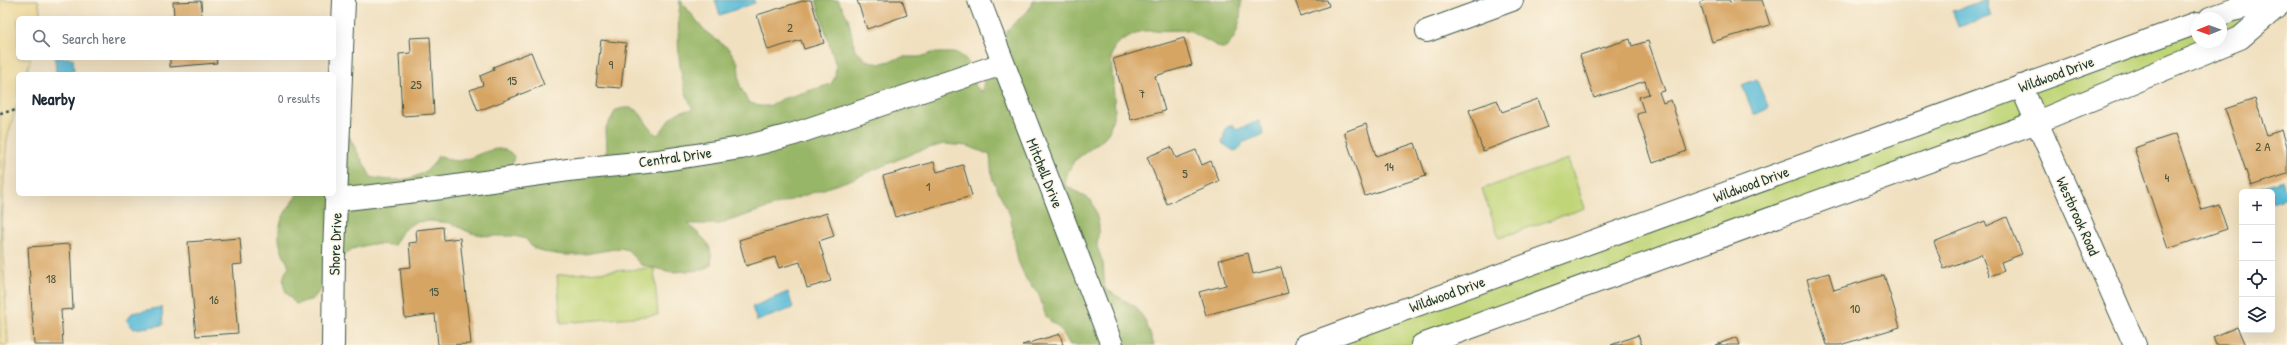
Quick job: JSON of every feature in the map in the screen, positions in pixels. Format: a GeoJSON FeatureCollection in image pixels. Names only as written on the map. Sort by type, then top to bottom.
{"type":"FeatureCollection","features":[{"type":"Feature","properties":{"kind":"street","name":"Shore Drive"},"geometry":{"type":"LineString","coordinates":[[333,345],[344,0]]}},
{"type":"Feature","properties":{"kind":"street","name":"Mitchell Drive"},"geometry":{"type":"LineString","coordinates":[[979,0],[1002,64],[1112,345]]}},
{"type":"Feature","properties":{"kind":"street"},"geometry":{"type":"LineString","coordinates":[[1427,31],[1512,0]]}},
{"type":"Feature","properties":{"kind":"street"},"geometry":{"type":"LineString","coordinates":[[2227,12],[2276,0]]}},
{"type":"Feature","properties":{"kind":"street"},"geometry":{"type":"LineString","coordinates":[[1422,345],[2037,122],[2240,38],[2285,0]]}},
{"type":"Feature","properties":{"kind":"street","name":"Wildwood Drive"},"geometry":{"type":"LineString","coordinates":[[1306,345],[2191,25]]}},
{"type":"Feature","properties":{"kind":"street","name":"Central Drive"},"geometry":{"type":"LineString","coordinates":[[337,200],[442,188],[568,170],[657,161],[741,148],[794,134],[1002,64]]}},
{"type":"Feature","properties":{"kind":"street","name":"Westbrook Road"},"geometry":{"type":"LineString","coordinates":[[2021,86],[2136,345]]}},
{"type":"Feature","properties":{"kind":"path"},"geometry":{"type":"LineString","coordinates":[[0,113],[16,110]]}},
{"type":"Feature","properties":{"kind":"green space"},"geometry":{"type":"Polygon","coordinates":[[[680,0],[706,32],[729,49],[738,63],[740,86],[748,102],[759,106],[769,106],[782,99],[831,84],[835,77],[836,66],[816,0],[838,0],[848,18],[855,50],[866,60],[879,64],[903,57],[920,57],[932,53],[957,53],[965,58],[972,69],[976,87],[982,92],[985,76],[1009,28],[1028,11],[1033,0],[1241,0],[1238,26],[1234,38],[1226,48],[1221,48],[1188,30],[1142,31],[1119,42],[1114,47],[1111,57],[1115,110],[1109,132],[1102,140],[1074,161],[1067,174],[1065,185],[1091,200],[1095,209],[1099,226],[1097,246],[1103,264],[1105,289],[1136,307],[1145,320],[1154,345],[1070,345],[1061,330],[1046,317],[1039,295],[1026,279],[1018,261],[1010,215],[992,178],[990,155],[968,146],[944,144],[918,151],[850,180],[720,224],[688,224],[709,245],[711,265],[703,270],[672,272],[641,265],[628,250],[620,248],[579,255],[563,255],[543,252],[532,247],[526,239],[514,236],[488,236],[471,233],[450,223],[431,221],[415,222],[403,230],[394,245],[371,244],[352,249],[324,273],[321,289],[313,299],[296,304],[285,291],[283,281],[289,266],[280,246],[279,233],[285,213],[296,196],[336,196],[336,113],[371,177],[380,179],[400,180],[418,176],[433,165],[438,156],[457,161],[464,160],[494,149],[508,151],[514,156],[512,166],[501,167],[515,175],[602,170],[607,153],[606,128],[616,110],[632,108],[641,115],[652,130],[658,135],[675,114],[686,110],[693,110],[683,83],[679,56],[678,28],[680,0]]]}},
{"type":"Feature","properties":{"kind":"green space"},"geometry":{"type":"Polygon","coordinates":[[[2278,0],[2240,38],[2227,43],[2227,16],[2278,0]]]}},
{"type":"Feature","properties":{"kind":"green space"},"geometry":{"type":"Polygon","coordinates":[[[2191,25],[2191,48],[2213,48],[1422,345],[1306,345],[2191,25]]]}},
{"type":"Feature","properties":{"kind":"green space"},"geometry":{"type":"Polygon","coordinates":[[[1568,159],[1585,208],[1499,238],[1482,189],[1568,159]]]}},
{"type":"Feature","properties":{"kind":"green space"},"geometry":{"type":"Polygon","coordinates":[[[654,268],[658,315],[561,323],[557,275],[654,268]]]}},
{"type":"Feature","properties":{"kind":"sand"},"geometry":{"type":"Polygon","coordinates":[[[0,0],[38,0],[41,16],[16,16],[16,60],[30,60],[27,72],[16,72],[16,108],[7,139],[1,220],[8,345],[0,345],[0,0]]]}},
{"type":"Feature","properties":{"kind":"water"},"geometry":{"type":"Polygon","coordinates":[[[715,0],[754,0],[755,3],[720,15],[715,0]]]}},
{"type":"Feature","properties":{"kind":"water"},"geometry":{"type":"Polygon","coordinates":[[[1986,0],[1991,16],[1958,27],[1953,11],[1986,0]]]}},
{"type":"Feature","properties":{"kind":"water"},"geometry":{"type":"Polygon","coordinates":[[[55,60],[73,60],[74,71],[56,72],[55,60]]]}},
{"type":"Feature","properties":{"kind":"water"},"geometry":{"type":"Polygon","coordinates":[[[1756,79],[1769,108],[1754,115],[1742,85],[1756,79]]]}},
{"type":"Feature","properties":{"kind":"water"},"geometry":{"type":"Polygon","coordinates":[[[1259,121],[1264,134],[1242,143],[1241,148],[1234,151],[1222,143],[1226,128],[1233,124],[1236,130],[1259,121]]]}},
{"type":"Feature","properties":{"kind":"water"},"geometry":{"type":"Polygon","coordinates":[[[2282,180],[2287,197],[2275,201],[2275,189],[2256,189],[2282,180]]]}},
{"type":"Feature","properties":{"kind":"water"},"geometry":{"type":"Polygon","coordinates":[[[788,292],[793,308],[757,321],[752,307],[788,292]]]}},
{"type":"Feature","properties":{"kind":"water"},"geometry":{"type":"Polygon","coordinates":[[[162,307],[163,325],[134,329],[127,321],[132,313],[162,307]]]}},
{"type":"Feature","properties":{"kind":"building"},"geometry":{"type":"Polygon","coordinates":[[[806,0],[811,0],[824,43],[804,49],[801,40],[768,50],[757,15],[806,0]]]}},
{"type":"Feature","properties":{"kind":"building"},"geometry":{"type":"Polygon","coordinates":[[[857,0],[902,0],[907,15],[867,29],[857,0]]]}},
{"type":"Feature","properties":{"kind":"building"},"geometry":{"type":"Polygon","coordinates":[[[1295,0],[1327,0],[1329,6],[1301,16],[1295,0]]]}},
{"type":"Feature","properties":{"kind":"building"},"geometry":{"type":"Polygon","coordinates":[[[1705,0],[1729,0],[1730,2],[1738,0],[1762,0],[1770,25],[1712,42],[1700,2],[1705,0]]]}},
{"type":"Feature","properties":{"kind":"building"},"geometry":{"type":"Polygon","coordinates":[[[201,1],[202,16],[174,16],[173,2],[201,1]]]}},
{"type":"Feature","properties":{"kind":"building"},"geometry":{"type":"Polygon","coordinates":[[[430,37],[434,114],[402,116],[399,54],[411,53],[410,38],[430,37]]]}},
{"type":"Feature","properties":{"kind":"building"},"geometry":{"type":"Polygon","coordinates":[[[1184,38],[1192,65],[1155,76],[1165,111],[1131,120],[1113,59],[1184,38]]]}},
{"type":"Feature","properties":{"kind":"building"},"geometry":{"type":"Polygon","coordinates":[[[1630,39],[1632,46],[1648,41],[1665,91],[1659,92],[1663,103],[1671,100],[1687,151],[1653,163],[1637,114],[1644,112],[1639,97],[1649,94],[1645,81],[1594,98],[1580,55],[1630,39]]]}},
{"type":"Feature","properties":{"kind":"building"},"geometry":{"type":"Polygon","coordinates":[[[601,40],[626,43],[621,88],[596,86],[601,40]]]}},
{"type":"Feature","properties":{"kind":"building"},"geometry":{"type":"Polygon","coordinates":[[[531,52],[544,85],[478,111],[470,90],[483,85],[480,76],[494,70],[493,67],[531,52]]]}},
{"type":"Feature","properties":{"kind":"building"},"geometry":{"type":"Polygon","coordinates":[[[170,60],[216,60],[217,63],[170,67],[170,60]]]}},
{"type":"Feature","properties":{"kind":"building"},"geometry":{"type":"Polygon","coordinates":[[[1538,99],[1548,127],[1483,151],[1469,110],[1497,100],[1502,112],[1538,99]]]}},
{"type":"Feature","properties":{"kind":"building"},"geometry":{"type":"Polygon","coordinates":[[[2255,99],[2267,135],[2282,130],[2287,146],[2287,174],[2251,186],[2225,109],[2255,99]]]}},
{"type":"Feature","properties":{"kind":"building"},"geometry":{"type":"Polygon","coordinates":[[[1366,124],[1376,156],[1415,143],[1426,176],[1365,196],[1344,132],[1366,124]]]}},
{"type":"Feature","properties":{"kind":"building"},"geometry":{"type":"Polygon","coordinates":[[[2176,134],[2202,210],[2219,205],[2227,229],[2168,249],[2134,148],[2176,134]]]}},
{"type":"Feature","properties":{"kind":"building"},"geometry":{"type":"Polygon","coordinates":[[[1171,147],[1176,158],[1196,150],[1202,165],[1211,161],[1219,181],[1167,204],[1147,157],[1171,147]]]}},
{"type":"Feature","properties":{"kind":"building"},"geometry":{"type":"Polygon","coordinates":[[[934,162],[937,172],[963,165],[972,196],[895,217],[883,176],[934,162]]]}},
{"type":"Feature","properties":{"kind":"building"},"geometry":{"type":"Polygon","coordinates":[[[827,213],[834,236],[819,241],[831,281],[807,288],[800,262],[779,268],[775,257],[746,266],[739,240],[827,213]]]}},
{"type":"Feature","properties":{"kind":"building"},"geometry":{"type":"Polygon","coordinates":[[[2007,217],[2022,254],[2001,262],[2004,271],[1990,276],[1981,254],[1944,269],[1934,242],[1985,221],[1987,226],[2007,217]]]}},
{"type":"Feature","properties":{"kind":"building"},"geometry":{"type":"Polygon","coordinates":[[[443,227],[444,240],[460,238],[471,344],[438,345],[435,314],[405,318],[400,268],[411,267],[409,243],[417,242],[416,230],[443,227]]]}},
{"type":"Feature","properties":{"kind":"building"},"geometry":{"type":"Polygon","coordinates":[[[240,238],[242,264],[232,265],[238,333],[196,336],[188,242],[240,238]]]}},
{"type":"Feature","properties":{"kind":"building"},"geometry":{"type":"Polygon","coordinates":[[[70,244],[73,309],[61,310],[63,345],[34,345],[28,247],[70,244]]]}},
{"type":"Feature","properties":{"kind":"building"},"geometry":{"type":"Polygon","coordinates":[[[1248,253],[1253,274],[1281,267],[1288,293],[1206,315],[1199,292],[1226,285],[1219,260],[1248,253]]]}},
{"type":"Feature","properties":{"kind":"building"},"geometry":{"type":"Polygon","coordinates":[[[1829,273],[1834,290],[1884,275],[1900,327],[1840,345],[1827,345],[1807,279],[1829,273]]]}},
{"type":"Feature","properties":{"kind":"building"},"geometry":{"type":"Polygon","coordinates":[[[2237,327],[2245,345],[2216,345],[2213,337],[2237,327]]]}},
{"type":"Feature","properties":{"kind":"building"},"geometry":{"type":"Polygon","coordinates":[[[1060,334],[1063,345],[1022,345],[1060,334]]]}},
{"type":"Feature","properties":{"kind":"building"},"geometry":{"type":"Polygon","coordinates":[[[1638,335],[1642,345],[1611,345],[1638,335]]]}},
{"type":"Feature","properties":{"kind":"building"},"geometry":{"type":"Polygon","coordinates":[[[1737,337],[1740,345],[1716,345],[1737,337]]]}}]}
